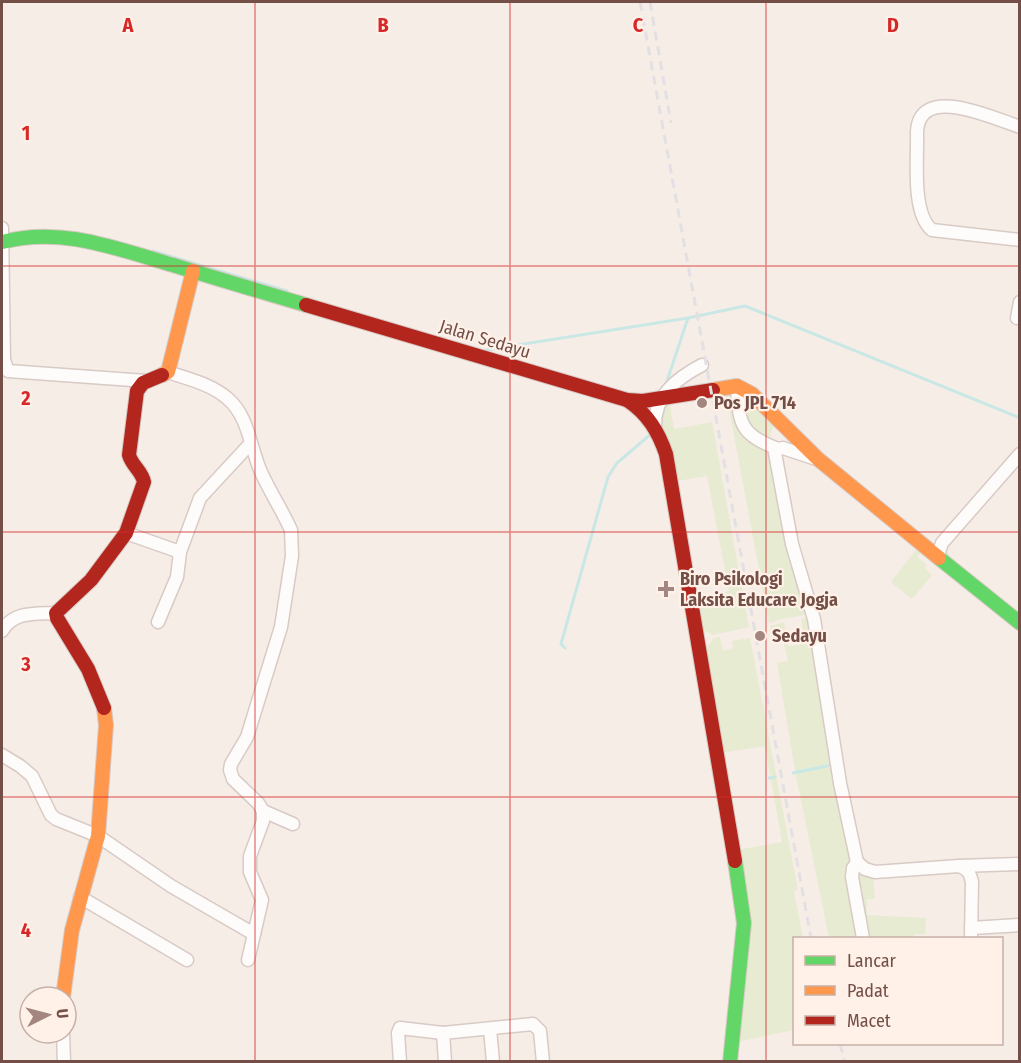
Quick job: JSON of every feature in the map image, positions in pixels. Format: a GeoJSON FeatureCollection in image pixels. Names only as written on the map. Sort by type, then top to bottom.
{"type":"FeatureCollection","features":[{"type":"Feature","properties":{"kind":"street"},"geometry":{"type":"LineString","coordinates":[[1020,127],[953,106],[933,107],[924,111],[918,123],[919,206],[926,225],[932,230],[1016,239],[1013,243],[1020,249]]}},
{"type":"Feature","properties":{"kind":"street","name":"Jalan Sedayu"},"geometry":{"type":"LineString","coordinates":[[2,237],[47,234],[84,239],[627,400],[662,398],[737,386]]}},
{"type":"Feature","properties":{"kind":"street"},"geometry":{"type":"LineString","coordinates":[[2,237],[5,376],[146,381],[161,377],[168,372],[193,271]]}},
{"type":"Feature","properties":{"kind":"street"},"geometry":{"type":"LineString","coordinates":[[1017,318],[1020,302]]}},
{"type":"Feature","properties":{"kind":"street"},"geometry":{"type":"LineString","coordinates":[[655,426],[656,411],[662,398],[682,377],[702,365]]}},
{"type":"Feature","properties":{"kind":"street"},"geometry":{"type":"LineString","coordinates":[[168,372],[215,389],[229,399],[239,411],[245,422],[250,444],[261,472],[291,530],[293,546],[281,627],[247,737],[230,770],[233,779],[258,803],[263,811],[263,821],[250,856],[250,872],[262,900],[249,931],[248,960]]}},
{"type":"Feature","properties":{"kind":"street"},"geometry":{"type":"LineString","coordinates":[[2,631],[9,621],[17,617],[59,609],[92,580],[126,533],[144,482],[143,474],[131,462],[129,455],[137,391],[146,381]]}},
{"type":"Feature","properties":{"kind":"street"},"geometry":{"type":"LineString","coordinates":[[737,386],[740,416],[746,432],[752,438],[778,449],[789,449],[818,459]]}},
{"type":"Feature","properties":{"kind":"street"},"geometry":{"type":"LineString","coordinates":[[737,386],[752,394],[818,459],[1020,623]]}},
{"type":"Feature","properties":{"kind":"street"},"geometry":{"type":"LineString","coordinates":[[627,400],[644,412],[655,426],[666,454],[743,906],[744,923],[730,1062]]}},
{"type":"Feature","properties":{"kind":"street"},"geometry":{"type":"LineString","coordinates":[[158,622],[177,577],[180,552],[200,498],[250,444]]}},
{"type":"Feature","properties":{"kind":"street"},"geometry":{"type":"LineString","coordinates":[[778,449],[775,459],[792,544],[814,619],[840,783],[857,862],[865,869],[875,872],[1020,864]]}},
{"type":"Feature","properties":{"kind":"street"},"geometry":{"type":"LineString","coordinates":[[941,560],[940,548],[1020,454]]}},
{"type":"Feature","properties":{"kind":"street"},"geometry":{"type":"LineString","coordinates":[[913,537],[933,539],[955,528]]}},
{"type":"Feature","properties":{"kind":"street"},"geometry":{"type":"LineString","coordinates":[[126,533],[180,552]]}},
{"type":"Feature","properties":{"kind":"street"},"geometry":{"type":"LineString","coordinates":[[59,609],[57,618],[93,678],[105,712],[98,836],[80,897],[68,951],[64,985]]}},
{"type":"Feature","properties":{"kind":"street"},"geometry":{"type":"LineString","coordinates":[[2,754],[32,776],[51,815],[98,836],[171,886],[249,931]]}},
{"type":"Feature","properties":{"kind":"street"},"geometry":{"type":"LineString","coordinates":[[263,811],[293,824]]}},
{"type":"Feature","properties":{"kind":"street"},"geometry":{"type":"LineString","coordinates":[[857,862],[853,868],[852,877],[863,937]]}},
{"type":"Feature","properties":{"kind":"street"},"geometry":{"type":"LineString","coordinates":[[959,866],[970,874],[971,933],[1020,925]]}},
{"type":"Feature","properties":{"kind":"street"},"geometry":{"type":"LineString","coordinates":[[80,897],[187,960]]}},
{"type":"Feature","properties":{"kind":"street"},"geometry":{"type":"LineString","coordinates":[[400,1062],[398,1033],[400,1028],[442,1033],[532,1024],[537,1027],[541,1035],[543,1062]]}},
{"type":"Feature","properties":{"kind":"street"},"geometry":{"type":"LineString","coordinates":[[490,1029],[493,1062]]}},
{"type":"Feature","properties":{"kind":"street"},"geometry":{"type":"LineString","coordinates":[[442,1033],[445,1062]]}},
{"type":"Feature","properties":{"kind":"street"},"geometry":{"type":"LineString","coordinates":[[63,1045],[64,1062]]}},
{"type":"Feature","properties":{"kind":"green space"},"geometry":{"type":"Polygon","coordinates":[[[732,392],[738,425],[744,436],[772,454],[810,614],[769,623],[726,393],[732,392]]]}},
{"type":"Feature","properties":{"kind":"green space"},"geometry":{"type":"Polygon","coordinates":[[[741,393],[775,423],[768,441],[750,427],[741,393]]]}},
{"type":"Feature","properties":{"kind":"green space"},"geometry":{"type":"Polygon","coordinates":[[[670,405],[674,429],[712,422],[749,627],[713,635],[698,627],[694,599],[729,591],[707,476],[677,481],[659,418],[662,406],[670,405]]]}},
{"type":"Feature","properties":{"kind":"green space"},"geometry":{"type":"Polygon","coordinates":[[[916,550],[920,553],[917,557],[927,565],[924,568],[932,575],[912,599],[891,582],[916,550]]]}},
{"type":"Feature","properties":{"kind":"green space"},"geometry":{"type":"Polygon","coordinates":[[[810,617],[853,861],[873,876],[875,899],[867,899],[867,915],[926,918],[925,934],[915,934],[915,937],[829,937],[796,776],[777,663],[788,661],[782,636],[772,638],[770,626],[784,622],[788,646],[805,644],[801,619],[810,617]]]}},
{"type":"Feature","properties":{"kind":"green space"},"geometry":{"type":"Polygon","coordinates":[[[720,637],[723,651],[733,648],[732,641],[750,638],[798,890],[794,891],[803,937],[793,937],[793,1030],[736,1042],[737,850],[782,842],[765,746],[720,753],[703,652],[714,638],[720,637]]]}},
{"type":"Feature","properties":{"kind":"waterway"},"geometry":{"type":"LineString","coordinates":[[153,251],[287,291]]}},
{"type":"Feature","properties":{"kind":"waterway"},"geometry":{"type":"LineString","coordinates":[[486,350],[688,318],[745,306],[1020,418]]}},
{"type":"Feature","properties":{"kind":"waterway"},"geometry":{"type":"LineString","coordinates":[[666,384],[688,318]]}},
{"type":"Feature","properties":{"kind":"waterway"},"geometry":{"type":"LineString","coordinates":[[661,424],[664,407]]}},
{"type":"Feature","properties":{"kind":"waterway"},"geometry":{"type":"LineString","coordinates":[[565,648],[561,644],[608,477],[617,463],[651,434]]}},
{"type":"Feature","properties":{"kind":"waterway"},"geometry":{"type":"LineString","coordinates":[[793,773],[832,765]]}},
{"type":"Feature","properties":{"kind":"waterway"},"geometry":{"type":"LineString","coordinates":[[769,778],[775,777]]}},
{"type":"Feature","properties":{"kind":"railway"},"geometry":{"type":"LineString","coordinates":[[640,2],[811,937]]}},
{"type":"Feature","properties":{"kind":"railway"},"geometry":{"type":"LineString","coordinates":[[650,2],[671,123]]}},
{"type":"Feature","properties":{"kind":"railway"},"geometry":{"type":"LineString","coordinates":[[840,1045],[845,1062]]}},
{"type":"Feature","properties":{"kind":"traffic: fast"},"geometry":{"type":"LineString","coordinates":[[2,242],[46,237],[67,238],[110,246],[306,305]]}},
{"type":"Feature","properties":{"kind":"traffic: fast"},"geometry":{"type":"LineString","coordinates":[[939,558],[1020,623]]}},
{"type":"Feature","properties":{"kind":"traffic: fast"},"geometry":{"type":"LineString","coordinates":[[730,1062],[744,923],[735,861]]}},
{"type":"Feature","properties":{"kind":"traffic: slow"},"geometry":{"type":"LineString","coordinates":[[162,375],[168,372],[193,271]]}},
{"type":"Feature","properties":{"kind":"traffic: slow"},"geometry":{"type":"LineString","coordinates":[[713,390],[737,386],[752,394],[818,459],[939,558]]}},
{"type":"Feature","properties":{"kind":"traffic: slow"},"geometry":{"type":"LineString","coordinates":[[65,985],[72,930],[98,836],[106,725],[104,708]]}},
{"type":"Feature","properties":{"kind":"traffic: jam"},"geometry":{"type":"LineString","coordinates":[[306,305],[627,400],[643,401],[713,390]]}},
{"type":"Feature","properties":{"kind":"traffic: jam"},"geometry":{"type":"LineString","coordinates":[[104,708],[88,669],[56,613],[91,580],[126,533],[144,482],[129,455],[137,391],[143,383],[162,375]]}},
{"type":"Feature","properties":{"kind":"traffic: jam"},"geometry":{"type":"LineString","coordinates":[[627,400],[641,411],[651,424],[666,454],[735,861]]}},
{"type":"Feature","properties":{"kind":"place","name":"Pos JPL 714"},"geometry":{"type":"Point","coordinates":[702,403]}},
{"type":"Feature","properties":{"kind":"place","name":"Biro Psikologi Laksita Educare Jogja"},"geometry":{"type":"Point","coordinates":[666,589]}},
{"type":"Feature","properties":{"kind":"place","name":"Sedayu"},"geometry":{"type":"Point","coordinates":[760,636]}}]}
